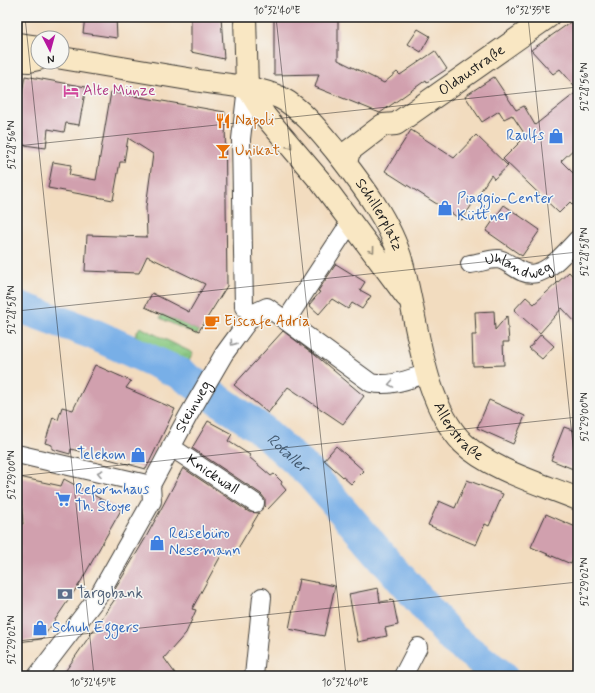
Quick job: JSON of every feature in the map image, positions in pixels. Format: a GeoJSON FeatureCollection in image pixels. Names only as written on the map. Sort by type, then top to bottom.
{"type":"FeatureCollection","features":[{"type":"Feature","properties":{"kind":"street"},"geometry":{"type":"LineString","coordinates":[[244,307],[241,140],[247,87],[245,17]]}},
{"type":"Feature","properties":{"kind":"street","name":"Oldaustraße"},"geometry":{"type":"LineString","coordinates":[[321,182],[346,164],[349,151],[383,125],[396,124],[548,17]]}},
{"type":"Feature","properties":{"kind":"street"},"geometry":{"type":"LineString","coordinates":[[17,44],[30,46]]}},
{"type":"Feature","properties":{"kind":"street"},"geometry":{"type":"LineString","coordinates":[[70,59],[247,87]]}},
{"type":"Feature","properties":{"kind":"street"},"geometry":{"type":"LineString","coordinates":[[17,60],[30,61]]}},
{"type":"Feature","properties":{"kind":"street","name":"Schillerplatz"},"geometry":{"type":"LineString","coordinates":[[247,87],[281,98],[293,107],[318,130],[346,164],[369,198],[396,244],[410,302]]}},
{"type":"Feature","properties":{"kind":"street","name":"Schillerplatz"},"geometry":{"type":"LineString","coordinates":[[247,87],[265,116],[321,182],[410,302]]}},
{"type":"Feature","properties":{"kind":"street"},"geometry":{"type":"LineString","coordinates":[[241,140],[254,126]]}},
{"type":"Feature","properties":{"kind":"street","name":"Schillerplatz"},"geometry":{"type":"LineString","coordinates":[[290,316],[344,232],[353,225]]}},
{"type":"Feature","properties":{"kind":"street","name":"Uhlandweg"},"geometry":{"type":"LineString","coordinates":[[470,264],[499,259],[522,272],[528,274],[538,273],[553,263],[578,239]]}},
{"type":"Feature","properties":{"kind":"street","name":"Allerstraße"},"geometry":{"type":"LineString","coordinates":[[410,302],[434,396],[450,426],[464,443],[480,456],[503,468],[578,499]]}},
{"type":"Feature","properties":{"kind":"street","name":"Steinweg"},"geometry":{"type":"LineString","coordinates":[[37,676],[99,594],[152,501],[151,486],[188,416],[212,374],[254,313],[267,307],[371,383],[383,385],[401,382],[428,373]]}},
{"type":"Feature","properties":{"kind":"street","name":"Knickwall"},"geometry":{"type":"LineString","coordinates":[[171,447],[254,502]]}},
{"type":"Feature","properties":{"kind":"street"},"geometry":{"type":"LineString","coordinates":[[17,454],[151,486]]}},
{"type":"Feature","properties":{"kind":"street"},"geometry":{"type":"LineString","coordinates":[[254,676],[262,597]]}},
{"type":"Feature","properties":{"kind":"street"},"geometry":{"type":"LineString","coordinates":[[403,676],[418,647]]}},
{"type":"Feature","properties":{"kind":"green space"},"geometry":{"type":"Polygon","coordinates":[[[17,291],[60,306],[186,365],[262,412],[314,460],[451,618],[519,676],[474,676],[427,631],[350,541],[300,474],[227,414],[173,381],[86,340],[17,316],[17,291]]]}},
{"type":"Feature","properties":{"kind":"green space"},"geometry":{"type":"Polygon","coordinates":[[[162,314],[199,331],[197,335],[160,318],[162,314]]]}},
{"type":"Feature","properties":{"kind":"green space"},"geometry":{"type":"Polygon","coordinates":[[[140,327],[193,353],[187,365],[133,339],[140,327]]]}},
{"type":"Feature","properties":{"kind":"building"},"geometry":{"type":"Polygon","coordinates":[[[85,17],[116,17],[117,38],[83,33],[85,17]]]}},
{"type":"Feature","properties":{"kind":"building"},"geometry":{"type":"Polygon","coordinates":[[[191,17],[221,17],[224,59],[191,52],[191,17]]]}},
{"type":"Feature","properties":{"kind":"building"},"geometry":{"type":"Polygon","coordinates":[[[274,17],[338,17],[338,60],[384,83],[397,72],[400,75],[435,51],[447,69],[427,82],[426,80],[380,113],[315,87],[319,74],[274,75],[274,17]]]}},
{"type":"Feature","properties":{"kind":"building"},"geometry":{"type":"Polygon","coordinates":[[[578,17],[578,90],[560,69],[553,74],[531,50],[578,17]]]}},
{"type":"Feature","properties":{"kind":"building"},"geometry":{"type":"Polygon","coordinates":[[[418,29],[430,36],[421,52],[408,44],[418,29]]]}},
{"type":"Feature","properties":{"kind":"building"},"geometry":{"type":"Polygon","coordinates":[[[25,76],[86,87],[79,125],[66,123],[64,132],[48,129],[46,148],[17,144],[17,121],[25,76]]]}},
{"type":"Feature","properties":{"kind":"building"},"geometry":{"type":"Polygon","coordinates":[[[494,77],[516,110],[524,106],[535,125],[578,91],[578,145],[561,161],[578,178],[578,210],[570,202],[559,213],[503,159],[526,136],[512,115],[504,119],[499,111],[482,122],[465,96],[494,77]]]}},
{"type":"Feature","properties":{"kind":"building"},"geometry":{"type":"Polygon","coordinates":[[[111,92],[225,112],[227,286],[199,331],[145,307],[152,293],[189,312],[205,284],[147,256],[139,273],[85,271],[87,235],[147,237],[146,207],[153,154],[128,138],[124,162],[120,162],[113,200],[48,188],[53,162],[71,165],[69,175],[96,180],[111,92]]]}},
{"type":"Feature","properties":{"kind":"building"},"geometry":{"type":"Polygon","coordinates":[[[411,130],[454,158],[476,135],[508,166],[494,179],[491,175],[462,220],[385,171],[411,130]]]}},
{"type":"Feature","properties":{"kind":"building"},"geometry":{"type":"Polygon","coordinates":[[[504,205],[540,230],[522,256],[486,231],[504,205]]]}},
{"type":"Feature","properties":{"kind":"building"},"geometry":{"type":"Polygon","coordinates":[[[336,264],[365,282],[360,290],[371,296],[362,309],[352,303],[348,309],[332,299],[319,314],[309,305],[320,292],[318,291],[336,264]]]}},
{"type":"Feature","properties":{"kind":"building"},"geometry":{"type":"Polygon","coordinates":[[[569,272],[578,282],[578,325],[562,308],[540,333],[514,310],[526,297],[534,304],[569,272]]]}},
{"type":"Feature","properties":{"kind":"building"},"geometry":{"type":"Polygon","coordinates":[[[494,311],[495,330],[507,316],[509,342],[503,342],[504,365],[473,366],[472,335],[476,335],[475,312],[494,311]]]}},
{"type":"Feature","properties":{"kind":"building"},"geometry":{"type":"Polygon","coordinates":[[[283,331],[315,355],[364,396],[343,424],[288,387],[268,413],[234,385],[283,331]]]}},
{"type":"Feature","properties":{"kind":"building"},"geometry":{"type":"Polygon","coordinates":[[[541,334],[554,346],[542,359],[529,348],[541,334]]]}},
{"type":"Feature","properties":{"kind":"building"},"geometry":{"type":"Polygon","coordinates":[[[95,365],[131,381],[126,388],[175,409],[146,469],[71,449],[70,454],[52,449],[52,445],[45,443],[53,417],[58,420],[62,407],[73,410],[95,365]]]}},
{"type":"Feature","properties":{"kind":"building"},"geometry":{"type":"Polygon","coordinates":[[[489,400],[525,416],[513,444],[477,428],[489,400]]]}},
{"type":"Feature","properties":{"kind":"building"},"geometry":{"type":"Polygon","coordinates":[[[208,421],[232,434],[228,441],[250,455],[249,457],[271,476],[274,474],[282,482],[281,484],[286,490],[268,509],[265,506],[265,499],[261,494],[192,448],[208,421]]]}},
{"type":"Feature","properties":{"kind":"building"},"geometry":{"type":"Polygon","coordinates":[[[564,427],[578,432],[578,471],[551,460],[564,427]]]}},
{"type":"Feature","properties":{"kind":"building"},"geometry":{"type":"Polygon","coordinates":[[[336,446],[364,471],[351,484],[324,460],[336,446]]]}},
{"type":"Feature","properties":{"kind":"building"},"geometry":{"type":"Polygon","coordinates":[[[183,468],[249,512],[259,513],[234,555],[224,550],[192,609],[196,610],[186,633],[164,658],[177,676],[62,676],[115,599],[111,596],[145,539],[183,468]]]}},
{"type":"Feature","properties":{"kind":"building"},"geometry":{"type":"Polygon","coordinates":[[[19,477],[61,486],[64,479],[121,510],[80,583],[42,639],[17,642],[17,524],[23,524],[19,477]]]}},
{"type":"Feature","properties":{"kind":"building"},"geometry":{"type":"Polygon","coordinates":[[[467,480],[503,494],[489,526],[485,524],[476,545],[428,525],[439,501],[455,508],[467,480]]]}},
{"type":"Feature","properties":{"kind":"building"},"geometry":{"type":"Polygon","coordinates":[[[546,514],[578,528],[578,548],[571,564],[531,547],[546,514]]]}},
{"type":"Feature","properties":{"kind":"building"},"geometry":{"type":"Polygon","coordinates":[[[299,579],[335,586],[324,636],[289,629],[299,579]]]}},
{"type":"Feature","properties":{"kind":"building"},"geometry":{"type":"Polygon","coordinates":[[[378,588],[380,602],[393,600],[398,625],[385,628],[387,636],[358,642],[349,594],[378,588]]]}},
{"type":"Feature","properties":{"kind":"waterway","name":"Rotaller"},"geometry":{"type":"LineString","coordinates":[[17,306],[91,333],[181,374],[261,429],[311,474],[453,639],[502,676]]}},
{"type":"Feature","properties":{"kind":"place","name":"Alte Münze"},"geometry":{"type":"Point","coordinates":[71,91]}},
{"type":"Feature","properties":{"kind":"place","name":"Napoli"},"geometry":{"type":"Point","coordinates":[223,121]}},
{"type":"Feature","properties":{"kind":"place","name":"Raulfs"},"geometry":{"type":"Point","coordinates":[556,136]}},
{"type":"Feature","properties":{"kind":"place","name":"Unikat"},"geometry":{"type":"Point","coordinates":[223,151]}},
{"type":"Feature","properties":{"kind":"place","name":"Piaggio-Center Küttner"},"geometry":{"type":"Point","coordinates":[445,208]}},
{"type":"Feature","properties":{"kind":"place","name":"Eiscafe Adria"},"geometry":{"type":"Point","coordinates":[212,322]}},
{"type":"Feature","properties":{"kind":"place","name":"Telekom"},"geometry":{"type":"Point","coordinates":[138,455]}},
{"type":"Feature","properties":{"kind":"place","name":"Reformhaus Th. Stoye"},"geometry":{"type":"Point","coordinates":[63,499]}},
{"type":"Feature","properties":{"kind":"place","name":"Reisebüro Nesemann"},"geometry":{"type":"Point","coordinates":[157,543]}},
{"type":"Feature","properties":{"kind":"place","name":"Targobank"},"geometry":{"type":"Point","coordinates":[65,594]}},
{"type":"Feature","properties":{"kind":"place","name":"Schuh Eggers"},"geometry":{"type":"Point","coordinates":[40,628]}}]}
